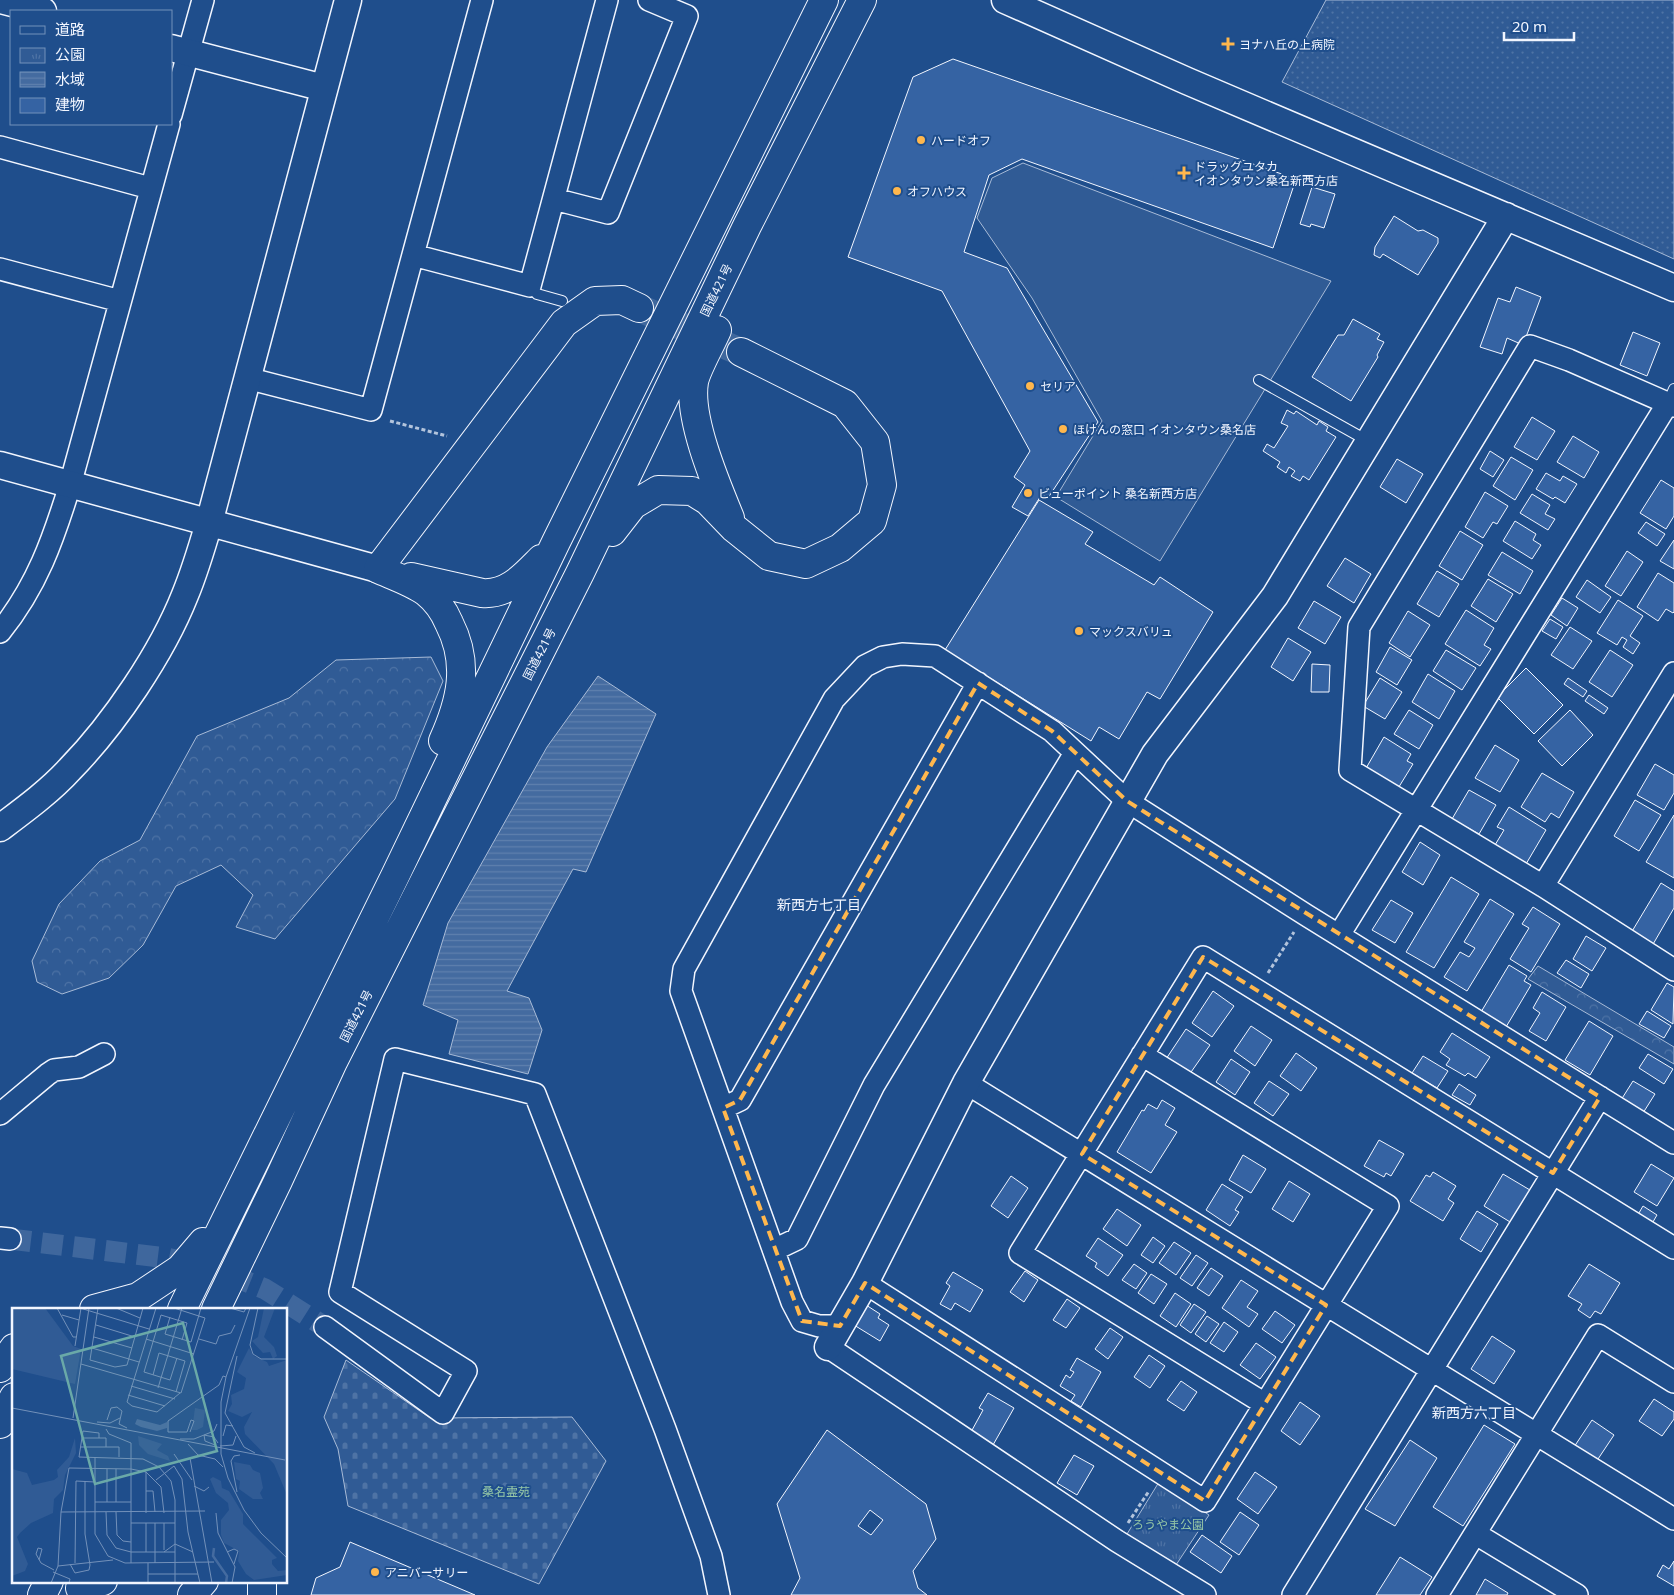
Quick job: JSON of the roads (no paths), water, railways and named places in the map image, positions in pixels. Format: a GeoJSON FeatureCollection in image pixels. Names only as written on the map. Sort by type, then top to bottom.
{"type":"FeatureCollection","features":[{"type":"Feature","properties":{"kind":"highway"},"geometry":{"type":"LineString","coordinates":[[182,1308],[395,876],[556,542],[824,0]]}},
{"type":"Feature","properties":{"kind":"highway","name":"国道421号"},"geometry":{"type":"LineString","coordinates":[[216,1308],[333,1062],[580,572],[747,226],[862,0]]}},
{"type":"Feature","properties":{"kind":"highway"},"geometry":{"type":"LineString","coordinates":[[734,528],[714,478],[694,413],[694,381],[743,272],[747,226]]}},
{"type":"Feature","properties":{"kind":"highway"},"geometry":{"type":"LineString","coordinates":[[378,569],[564,323],[595,301],[622,300],[639,308]]}},
{"type":"Feature","properties":{"kind":"highway"},"geometry":{"type":"LineString","coordinates":[[580,572],[632,505],[658,490],[692,490],[708,501],[734,528],[769,556],[806,564],[840,548],[872,522],[882,485],[875,442],[845,404],[741,352]]}},
{"type":"Feature","properties":{"kind":"highway"},"geometry":{"type":"LineString","coordinates":[[378,569],[492,594],[504,591],[516,583],[556,542]]}},
{"type":"Feature","properties":{"kind":"highway"},"geometry":{"type":"LineString","coordinates":[[378,569],[413,584],[427,593],[438,604],[454,631],[462,660],[459,696],[446,735],[418,800],[395,876]]}},
{"type":"Feature","properties":{"kind":"highway"},"geometry":{"type":"LineString","coordinates":[[237,1308],[267,1240],[278,1181]]}},
{"type":"Feature","properties":{"kind":"highway"},"geometry":{"type":"LineString","coordinates":[[98,1308],[138,1297],[180,1269],[228,1213]]}},
{"type":"Feature","properties":{"kind":"highway"},"geometry":{"type":"LineString","coordinates":[[0,1368],[12,1351]]}},
{"type":"Feature","properties":{"kind":"highway"},"geometry":{"type":"LineString","coordinates":[[0,1424],[12,1401]]}},
{"type":"Feature","properties":{"kind":"highway"},"geometry":{"type":"LineString","coordinates":[[42,1595],[48,1582]]}},
{"type":"Feature","properties":{"kind":"highway"},"geometry":{"type":"LineString","coordinates":[[192,1595],[203,1582]]}},
{"type":"Feature","properties":{"kind":"highway"},"geometry":{"type":"LineString","coordinates":[[262,1582],[262,1595]]}},
{"type":"Feature","properties":{"kind":"street"},"geometry":{"type":"LineString","coordinates":[[2,0],[35,6]]}},
{"type":"Feature","properties":{"kind":"street"},"geometry":{"type":"LineString","coordinates":[[172,108],[180,50],[203,0]]}},
{"type":"Feature","properties":{"kind":"street"},"geometry":{"type":"LineString","coordinates":[[0,828],[70,770],[95,742],[129,696],[185,597],[209,522],[348,0]]}},
{"type":"Feature","properties":{"kind":"street"},"geometry":{"type":"LineString","coordinates":[[247,378],[371,410],[482,0]]}},
{"type":"Feature","properties":{"kind":"street"},"geometry":{"type":"LineString","coordinates":[[414,255],[530,286],[607,0]]}},
{"type":"Feature","properties":{"kind":"street"},"geometry":{"type":"LineString","coordinates":[[554,199],[608,213],[687,16],[649,0]]}},
{"type":"Feature","properties":{"kind":"street"},"geometry":{"type":"LineString","coordinates":[[1005,0],[1187,81],[1674,288]]}},
{"type":"Feature","properties":{"kind":"street"},"geometry":{"type":"LineString","coordinates":[[180,50],[324,88]]}},
{"type":"Feature","properties":{"kind":"street"},"geometry":{"type":"LineString","coordinates":[[0,632],[32,586],[54,536],[169,125]]}},
{"type":"Feature","properties":{"kind":"street"},"geometry":{"type":"LineString","coordinates":[[0,147],[150,188]]}},
{"type":"Feature","properties":{"kind":"street"},"geometry":{"type":"LineString","coordinates":[[834,1337],[865,1282],[966,1083],[1155,754],[1274,596],[1506,216]]}},
{"type":"Feature","properties":{"kind":"street"},"geometry":{"type":"LineString","coordinates":[[0,269],[120,301]]}},
{"type":"Feature","properties":{"kind":"street"},"geometry":{"type":"LineString","coordinates":[[1339,935],[1416,811],[1672,399],[1530,346],[1359,627],[1350,770],[1416,811],[1672,963]]}},
{"type":"Feature","properties":{"kind":"street"},"geometry":{"type":"LineString","coordinates":[[0,465],[378,569]]}},
{"type":"Feature","properties":{"kind":"street"},"geometry":{"type":"LineString","coordinates":[[1205,1595],[1117,1540],[819,1326],[802,1321],[792,1302],[681,991],[684,969],[834,699],[865,666],[884,657],[902,654],[935,656],[1052,731],[1127,802],[1674,1143]]}},
{"type":"Feature","properties":{"kind":"street"},"geometry":{"type":"LineString","coordinates":[[1543,886],[1674,673]]}},
{"type":"Feature","properties":{"kind":"street"},"geometry":{"type":"LineString","coordinates":[[723,1108],[740,1100],[978,683]]}},
{"type":"Feature","properties":{"kind":"street"},"geometry":{"type":"LineString","coordinates":[[774,1250],[797,1239],[874,1085],[1075,753]]}},
{"type":"Feature","properties":{"kind":"street"},"geometry":{"type":"LineString","coordinates":[[1265,1404],[1020,1253],[1203,957],[1674,1248]]}},
{"type":"Feature","properties":{"kind":"street"},"geometry":{"type":"LineString","coordinates":[[0,1114],[54,1070],[79,1067],[104,1054]]}},
{"type":"Feature","properties":{"kind":"street"},"geometry":{"type":"LineString","coordinates":[[865,1282],[1205,1501],[1388,1206],[1142,1055]]}},
{"type":"Feature","properties":{"kind":"street"},"geometry":{"type":"LineString","coordinates":[[325,1327],[443,1413],[466,1371],[340,1292],[395,1059],[535,1094],[665,1429],[711,1556],[719,1595]]}},
{"type":"Feature","properties":{"kind":"street"},"geometry":{"type":"LineString","coordinates":[[966,1083],[1536,1436],[1674,1519]]}},
{"type":"Feature","properties":{"kind":"street"},"geometry":{"type":"LineString","coordinates":[[1293,1595],[1433,1371],[1600,1097]]}},
{"type":"Feature","properties":{"kind":"street"},"geometry":{"type":"LineString","coordinates":[[1437,1595],[1598,1335],[1674,1382]]}},
{"type":"Feature","properties":{"kind":"street"},"geometry":{"type":"LineString","coordinates":[[1476,1534],[1577,1595]]}},
{"type":"Feature","properties":{"kind":"lane"},"geometry":{"type":"LineString","coordinates":[[530,286],[537,294],[562,301]]}},
{"type":"Feature","properties":{"kind":"lane"},"geometry":{"type":"LineString","coordinates":[[1259,380],[1369,442]]}},
{"type":"Feature","properties":{"kind":"water"},"geometry":{"type":"Polygon","coordinates":[[[598,676],[656,714],[586,872],[573,869],[507,991],[529,998],[542,1030],[528,1074],[449,1054],[458,1020],[423,1005],[448,923],[547,747],[598,676]]]}},
{"type":"Feature","properties":{"kind":"tunnel"},"geometry":{"type":"LineString","coordinates":[[639,308],[741,352]]}},
{"type":"Feature","properties":{"kind":"tunnel"},"geometry":{"type":"LineString","coordinates":[[10,1239],[167,1258],[212,1268],[265,1289],[325,1327]]}},
{"type":"Feature","properties":{"kind":"place","name":"ヨナハ丘の上病院"},"geometry":{"type":"Point","coordinates":[1228,44]}},
{"type":"Feature","properties":{"kind":"place","name":"ハードオフ"},"geometry":{"type":"Point","coordinates":[921,140]}},
{"type":"Feature","properties":{"kind":"place","name":"ドラッグユタカ イオンタウン桑名新西方店"},"geometry":{"type":"Point","coordinates":[1184,173]}},
{"type":"Feature","properties":{"kind":"place","name":"オフハウス"},"geometry":{"type":"Point","coordinates":[897,191]}},
{"type":"Feature","properties":{"kind":"place","name":"セリア"},"geometry":{"type":"Point","coordinates":[1030,386]}},
{"type":"Feature","properties":{"kind":"place","name":"ほけんの窓口 イオンタウン桑名店"},"geometry":{"type":"Point","coordinates":[1063,429]}},
{"type":"Feature","properties":{"kind":"place","name":"ビューポイント 桑名新西方店"},"geometry":{"type":"Point","coordinates":[1028,493]}},
{"type":"Feature","properties":{"kind":"place","name":"マックスバリュ"},"geometry":{"type":"Point","coordinates":[1079,631]}},
{"type":"Feature","properties":{"kind":"place","name":"アニバーサリー"},"geometry":{"type":"Point","coordinates":[375,1572]}},
{"type":"Feature","properties":{"kind":"district","name":"新西方七丁目"},"geometry":{"type":"Point","coordinates":[819,904]}},
{"type":"Feature","properties":{"kind":"district","name":"新西方六丁目"},"geometry":{"type":"Point","coordinates":[1474,1412]}},
{"type":"Feature","properties":{"kind":"park label","name":"桑名霊苑"},"geometry":{"type":"Point","coordinates":[506,1491]}},
{"type":"Feature","properties":{"kind":"park label","name":"ろうやま公園"},"geometry":{"type":"Point","coordinates":[1168,1524]}}]}
